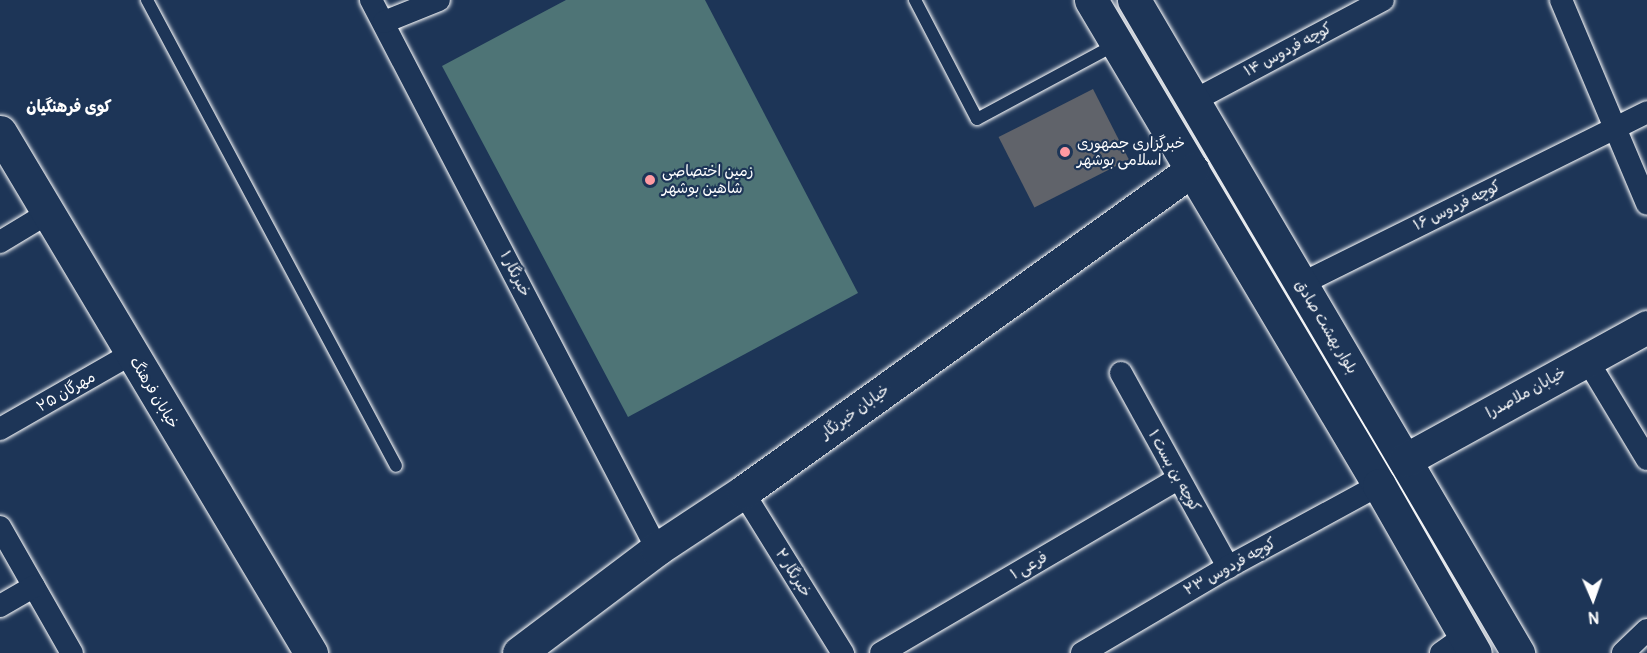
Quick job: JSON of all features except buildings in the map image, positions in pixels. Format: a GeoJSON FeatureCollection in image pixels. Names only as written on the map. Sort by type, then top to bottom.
{"type":"FeatureCollection","features":[{"type":"Feature","properties":{"kind":"street","name":"خبرنگار ۱"},"geometry":{"type":"LineString","coordinates":[[371,0],[657,549]]}},
{"type":"Feature","properties":{"kind":"street"},"geometry":{"type":"LineString","coordinates":[[384,22],[439,0]]}},
{"type":"Feature","properties":{"kind":"street"},"geometry":{"type":"LineString","coordinates":[[1091,0],[1379,485],[1460,647]]}},
{"type":"Feature","properties":{"kind":"street","name":"بلوار بهشت صادق"},"geometry":{"type":"LineString","coordinates":[[1134,0],[1518,653]]}},
{"type":"Feature","properties":{"kind":"street","name":"کوچه فردوس ۱۴"},"geometry":{"type":"LineString","coordinates":[[1192,101],[1383,0]]}},
{"type":"Feature","properties":{"kind":"street"},"geometry":{"type":"LineString","coordinates":[[1561,0],[1647,204]]}},
{"type":"Feature","properties":{"kind":"street","name":"کوچه فردوس ۱۶"},"geometry":{"type":"LineString","coordinates":[[1300,284],[1647,112]]}},
{"type":"Feature","properties":{"kind":"street","name":"خیابان فرهنگ"},"geometry":{"type":"LineString","coordinates":[[0,132],[311,653]]}},
{"type":"Feature","properties":{"kind":"street","name":"خیابان خبرنگار"},"geometry":{"type":"LineString","coordinates":[[519,653],[657,549],[743,492],[1192,170]]}},
{"type":"Feature","properties":{"kind":"street"},"geometry":{"type":"LineString","coordinates":[[8,238],[48,213]]}},
{"type":"Feature","properties":{"kind":"street","name":"خیابان ملاصدرا"},"geometry":{"type":"LineString","coordinates":[[1405,460],[1586,358],[1647,327]]}},
{"type":"Feature","properties":{"kind":"street","name":"مهرگان ۲۵"},"geometry":{"type":"LineString","coordinates":[[0,429],[131,354]]}},
{"type":"Feature","properties":{"kind":"street"},"geometry":{"type":"LineString","coordinates":[[1586,358],[1647,459]]}},
{"type":"Feature","properties":{"kind":"street","name":"کوچه بن بست ۱"},"geometry":{"type":"LineString","coordinates":[[1121,373],[1228,567]]}},
{"type":"Feature","properties":{"kind":"street","name":"فرعی ۱"},"geometry":{"type":"LineString","coordinates":[[881,653],[1178,479]]}},
{"type":"Feature","properties":{"kind":"street","name":"کوچه فردوس ۲۳"},"geometry":{"type":"LineString","coordinates":[[1082,653],[1228,567],[1379,485]]}},
{"type":"Feature","properties":{"kind":"street","name":"خبرنگار ۲"},"geometry":{"type":"LineString","coordinates":[[743,492],[843,653]]}},
{"type":"Feature","properties":{"kind":"street"},"geometry":{"type":"LineString","coordinates":[[0,527],[72,653]]}},
{"type":"Feature","properties":{"kind":"street"},"geometry":{"type":"LineString","coordinates":[[0,606],[34,586]]}},
{"type":"Feature","properties":{"kind":"street"},"geometry":{"type":"LineString","coordinates":[[1623,653],[1647,630]]}},
{"type":"Feature","properties":{"kind":"lane"},"geometry":{"type":"LineString","coordinates":[[147,0],[396,466]]}},
{"type":"Feature","properties":{"kind":"lane"},"geometry":{"type":"LineString","coordinates":[[915,0],[977,119],[1117,43]]}},
{"type":"Feature","properties":{"kind":"green space","name":"زمین اختصاصی شاهین بوشهر"},"geometry":{"type":"Polygon","coordinates":[[[566,0],[705,0],[858,293],[628,417],[442,66],[566,0]]]}},
{"type":"Feature","properties":{"kind":"place","name":"خبرگزاری جمهوری اسلامی بوشهر"},"geometry":{"type":"Point","coordinates":[1065,152]}},
{"type":"Feature","properties":{"kind":"place","name":"زمین اختصاصی شاهین بوشهر"},"geometry":{"type":"Point","coordinates":[650,180]}},
{"type":"Feature","properties":{"kind":"district","name":"کوی فرهنگیان"},"geometry":{"type":"Point","coordinates":[69,107]}}]}
